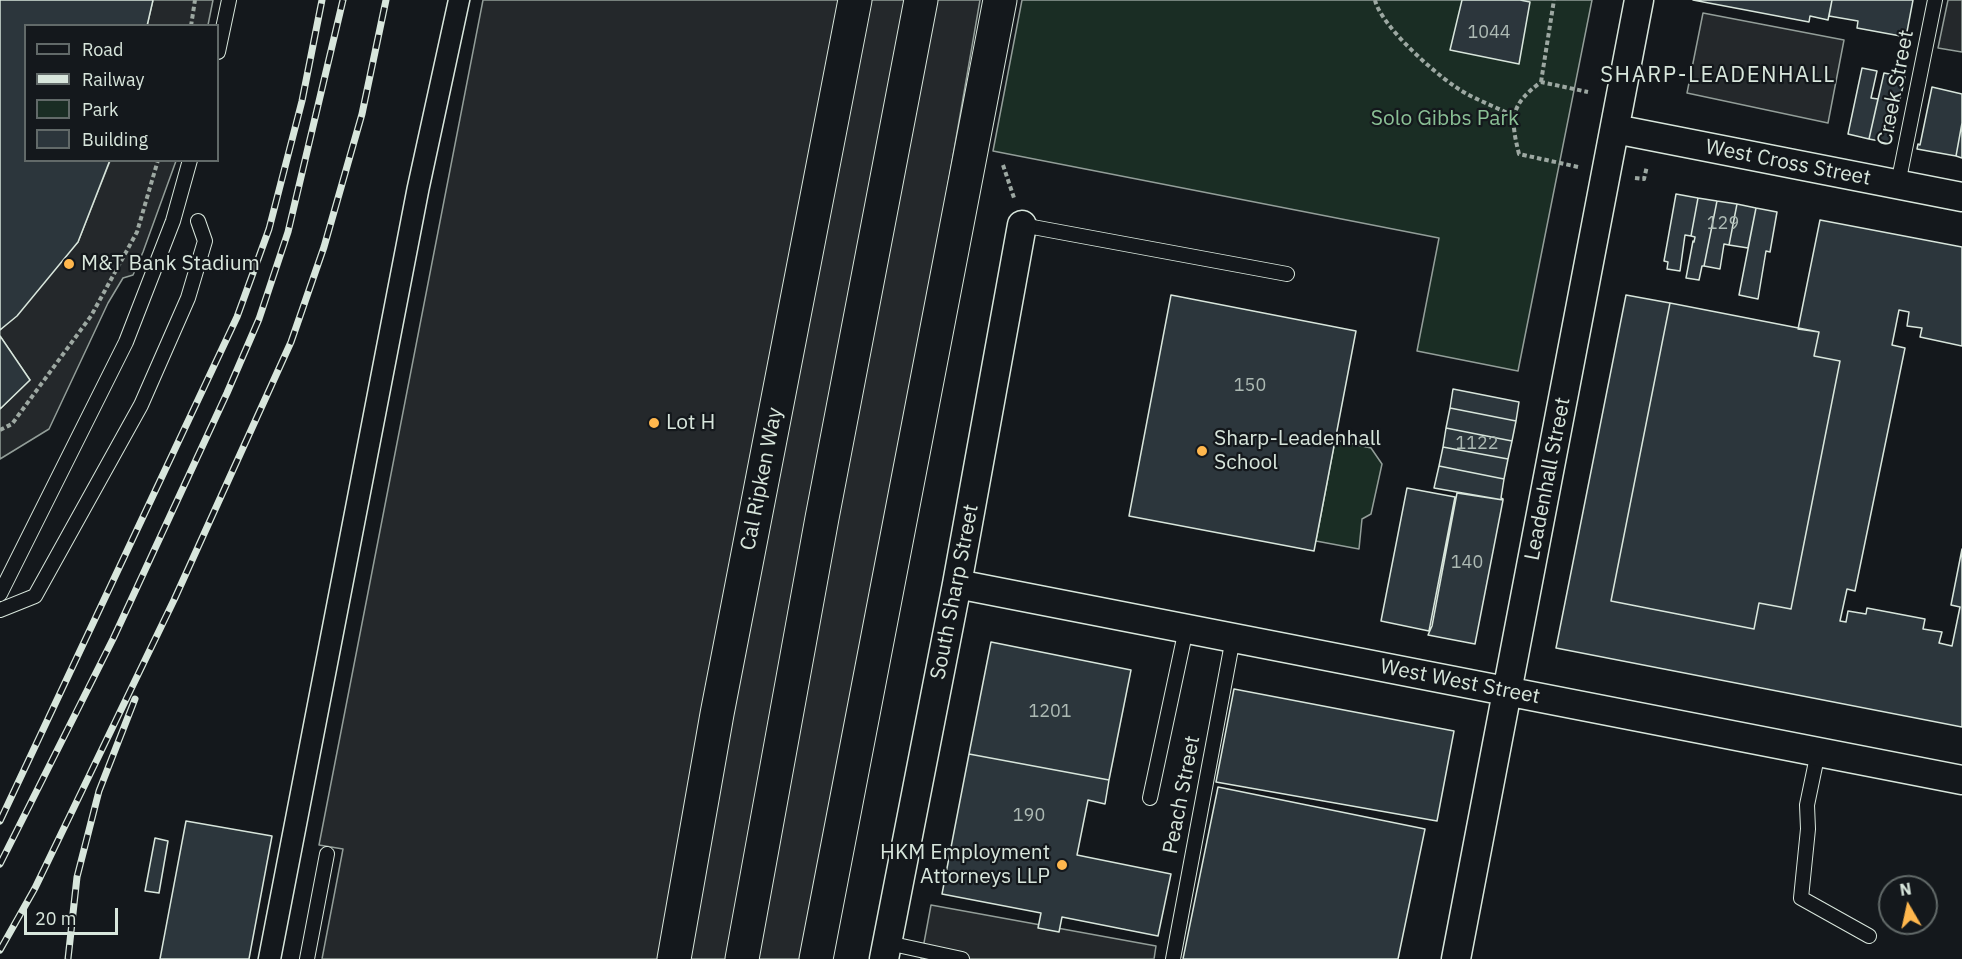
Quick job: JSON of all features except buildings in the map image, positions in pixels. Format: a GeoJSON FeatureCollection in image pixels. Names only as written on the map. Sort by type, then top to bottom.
{"type":"FeatureCollection","features":[{"type":"Feature","properties":{"kind":"highway"},"geometry":{"type":"LineString","coordinates":[[784,362],[832,0]]}},
{"type":"Feature","properties":{"kind":"highway","name":"Cal Ripken Way"},"geometry":{"type":"LineString","coordinates":[[674,959],[717,714],[855,0]]}},
{"type":"Feature","properties":{"kind":"highway"},"geometry":{"type":"LineString","coordinates":[[742,959],[822,518],[921,0]]}},
{"type":"Feature","properties":{"kind":"highway"},"geometry":{"type":"LineString","coordinates":[[816,959],[1000,0]]}},
{"type":"Feature","properties":{"kind":"street","name":"Leadenhall Street"},"geometry":{"type":"LineString","coordinates":[[1456,959],[1639,0]]}},
{"type":"Feature","properties":{"kind":"street","name":"West Cross Street"},"geometry":{"type":"LineString","coordinates":[[1615,129],[1962,196]]}},
{"type":"Feature","properties":{"kind":"street","name":"South Sharp Street"},"geometry":{"type":"LineString","coordinates":[[886,951],[957,584],[1022,225]]}},
{"type":"Feature","properties":{"kind":"street","name":"West West Street"},"geometry":{"type":"LineString","coordinates":[[957,584],[1962,780]]}},
{"type":"Feature","properties":{"kind":"lane"},"geometry":{"type":"LineString","coordinates":[[219,47],[229,0]]}},
{"type":"Feature","properties":{"kind":"lane","name":"Creek Street"},"geometry":{"type":"LineString","coordinates":[[1898,184],[1935,0]]}},
{"type":"Feature","properties":{"kind":"lane"},"geometry":{"type":"LineString","coordinates":[[0,594],[126,342],[173,221],[189,162]]}},
{"type":"Feature","properties":{"kind":"lane"},"geometry":{"type":"LineString","coordinates":[[0,610],[35,596],[141,405],[188,298],[205,241],[198,221]]}},
{"type":"Feature","properties":{"kind":"lane"},"geometry":{"type":"LineString","coordinates":[[1022,225],[1287,274]]}},
{"type":"Feature","properties":{"kind":"lane"},"geometry":{"type":"LineString","coordinates":[[1150,798],[1186,629]]}},
{"type":"Feature","properties":{"kind":"lane","name":"Peach Street"},"geometry":{"type":"LineString","coordinates":[[1173,959],[1233,638]]}},
{"type":"Feature","properties":{"kind":"lane"},"geometry":{"type":"LineString","coordinates":[[1818,752],[1807,805],[1808,829],[1801,898],[1869,936]]}},
{"type":"Feature","properties":{"kind":"lane"},"geometry":{"type":"LineString","coordinates":[[307,959],[327,854]]}},
{"type":"Feature","properties":{"kind":"lane"},"geometry":{"type":"LineString","coordinates":[[886,951],[962,959]]}},
{"type":"Feature","properties":{"kind":"path"},"geometry":{"type":"LineString","coordinates":[[190,24],[195,0]]}},
{"type":"Feature","properties":{"kind":"path"},"geometry":{"type":"LineString","coordinates":[[1375,0],[1377,10],[1391,28],[1421,59],[1466,94],[1513,116]]}},
{"type":"Feature","properties":{"kind":"path"},"geometry":{"type":"LineString","coordinates":[[1541,82],[1554,0]]}},
{"type":"Feature","properties":{"kind":"path"},"geometry":{"type":"LineString","coordinates":[[1000,156],[1022,225]]}},
{"type":"Feature","properties":{"kind":"path"},"geometry":{"type":"LineString","coordinates":[[0,429],[12,424],[91,315],[137,232],[157,162]]}},
{"type":"Feature","properties":{"kind":"green space","name":"Solo Gibbs Park"},"geometry":{"type":"Polygon","coordinates":[[[1022,0],[1592,0],[1518,371],[1417,351],[1439,238],[993,151],[1022,0]]]}},
{"type":"Feature","properties":{"kind":"green space"},"geometry":{"type":"Polygon","coordinates":[[[1335,440],[1371,448],[1382,464],[1371,514],[1362,519],[1359,549],[1316,541],[1335,440]]]}},
{"type":"Feature","properties":{"kind":"shaded area"},"geometry":{"type":"Polygon","coordinates":[[[153,0],[213,0],[208,24],[147,24],[153,0]]]}},
{"type":"Feature","properties":{"kind":"shaded area","name":"Lot H"},"geometry":{"type":"Polygon","coordinates":[[[483,0],[980,0],[814,959],[322,959],[343,849],[319,845],[483,0]]]}},
{"type":"Feature","properties":{"kind":"shaded area"},"geometry":{"type":"Polygon","coordinates":[[[1948,0],[1962,0],[1962,52],[1938,48],[1948,0]]]}},
{"type":"Feature","properties":{"kind":"shaded area"},"geometry":{"type":"Polygon","coordinates":[[[1703,13],[1844,40],[1828,123],[1687,93],[1703,13]]]}},
{"type":"Feature","properties":{"kind":"shaded area"},"geometry":{"type":"Polygon","coordinates":[[[110,162],[176,162],[133,275],[123,278],[108,303],[49,429],[0,459],[0,409],[30,380],[0,336],[0,330],[78,242],[110,162]]]}},
{"type":"Feature","properties":{"kind":"shaded area"},"geometry":{"type":"Polygon","coordinates":[[[931,905],[1156,946],[1154,959],[921,959],[931,905]]]}},
{"type":"Feature","properties":{"kind":"tram line"},"geometry":{"type":"LineString","coordinates":[[258,959],[407,187],[448,0]]}},
{"type":"Feature","properties":{"kind":"tram line"},"geometry":{"type":"LineString","coordinates":[[281,959],[429,191],[470,0]]}},
{"type":"Feature","properties":{"kind":"railway"},"geometry":{"type":"LineString","coordinates":[[0,821],[237,317],[269,229],[302,101],[322,0]]}},
{"type":"Feature","properties":{"kind":"railway"},"geometry":{"type":"LineString","coordinates":[[0,864],[113,639],[259,319],[288,232],[343,0]]}},
{"type":"Feature","properties":{"kind":"railway"},"geometry":{"type":"LineString","coordinates":[[0,950],[35,888],[174,600],[291,342],[324,247],[362,114],[386,0]]}},
{"type":"Feature","properties":{"kind":"railway"},"geometry":{"type":"LineString","coordinates":[[68,959],[77,877],[99,791],[135,699]]}},
{"type":"Feature","properties":{"kind":"place","name":"M&T Bank Stadium"},"geometry":{"type":"Point","coordinates":[69,264]}},
{"type":"Feature","properties":{"kind":"place","name":"Lot H"},"geometry":{"type":"Point","coordinates":[654,423]}},
{"type":"Feature","properties":{"kind":"place","name":"Sharp-Leadenhall School"},"geometry":{"type":"Point","coordinates":[1202,451]}},
{"type":"Feature","properties":{"kind":"place","name":"HKM Employment Attorneys LLP"},"geometry":{"type":"Point","coordinates":[1062,865]}},
{"type":"Feature","properties":{"kind":"district","name":"SHARP-LEADENHALL"},"geometry":{"type":"Point","coordinates":[1718,76]}}]}
